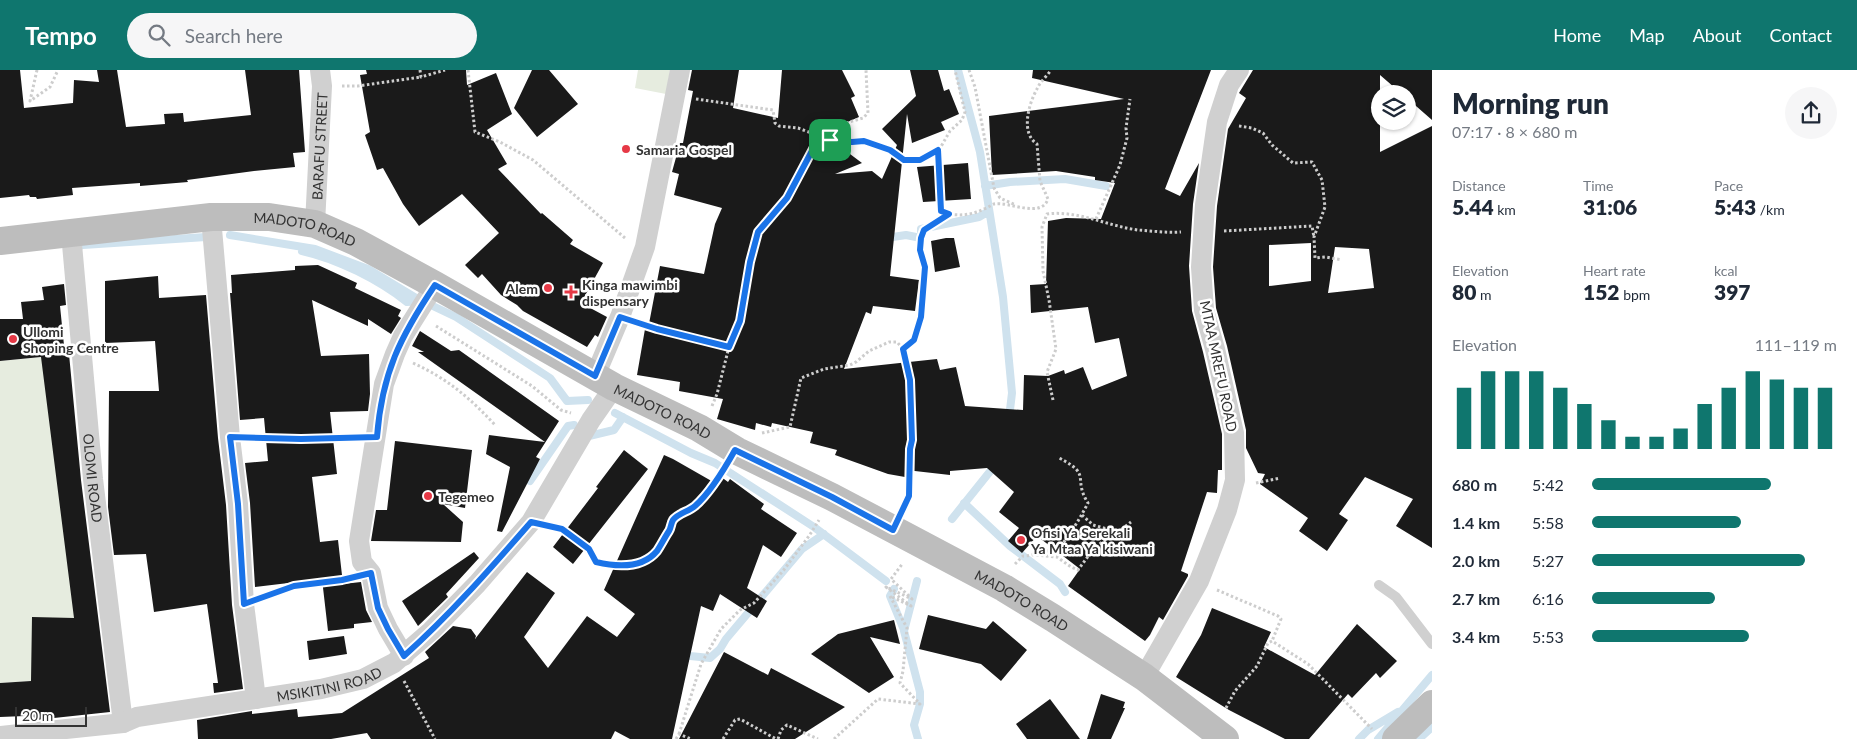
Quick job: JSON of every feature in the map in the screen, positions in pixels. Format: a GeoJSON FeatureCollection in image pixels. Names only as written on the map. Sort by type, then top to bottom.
{"type":"FeatureCollection","features":[{"type":"Feature","properties":{"kind":"main road","name":"MADOTO ROAD"},"geometry":{"type":"LineString","coordinates":[[0,241],[211,217],[269,217],[316,224],[356,242],[435,285],[604,382],[699,428],[730,447],[832,497],[917,544],[1004,588],[1144,677],[1219,734]]}},
{"type":"Feature","properties":{"kind":"main road"},"geometry":{"type":"LineString","coordinates":[[1386,736],[1432,704]]}},
{"type":"Feature","properties":{"kind":"street","name":"MSIKITINI ROAD"},"geometry":{"type":"LineString","coordinates":[[0,736],[123,723],[137,717],[321,690],[363,679],[399,659],[432,631],[477,584],[531,522],[591,420],[604,382],[620,317],[645,247],[680,70]]}},
{"type":"Feature","properties":{"kind":"street","name":"MTAA MREFU ROAD"},"geometry":{"type":"LineString","coordinates":[[1144,677],[1198,581],[1227,510],[1235,480],[1234,433],[1204,310],[1201,267],[1202,232],[1216,122],[1229,85],[1239,70]]}},
{"type":"Feature","properties":{"kind":"street","name":"BARAFU STREET"},"geometry":{"type":"LineString","coordinates":[[316,224],[321,78]]}},
{"type":"Feature","properties":{"kind":"street"},"geometry":{"type":"LineString","coordinates":[[211,217],[230,437],[238,504],[244,604],[256,699]]}},
{"type":"Feature","properties":{"kind":"street","name":"OLOMI ROAD"},"geometry":{"type":"LineString","coordinates":[[71,233],[93,479],[123,723]]}},
{"type":"Feature","properties":{"kind":"street"},"geometry":{"type":"LineString","coordinates":[[399,659],[378,608],[371,573],[362,562],[359,541],[384,384],[395,354],[416,314],[435,285]]}},
{"type":"Feature","properties":{"kind":"lane"},"geometry":{"type":"LineString","coordinates":[[1379,585],[1396,597],[1432,644]]}},
{"type":"Feature","properties":{"kind":"path"},"geometry":{"type":"LineString","coordinates":[[37,70],[30,101],[50,87],[58,70]]}},
{"type":"Feature","properties":{"kind":"path"},"geometry":{"type":"LineString","coordinates":[[420,70],[421,77]]}},
{"type":"Feature","properties":{"kind":"path"},"geometry":{"type":"LineString","coordinates":[[321,78],[358,86],[421,77],[445,70]]}},
{"type":"Feature","properties":{"kind":"path"},"geometry":{"type":"LineString","coordinates":[[468,70],[475,132],[500,142],[533,160],[633,244],[645,247]]}},
{"type":"Feature","properties":{"kind":"path"},"geometry":{"type":"LineString","coordinates":[[699,428],[709,413],[717,394],[729,347],[740,321],[750,262],[758,232],[787,198],[814,147],[830,140],[836,129],[863,118],[868,113],[866,70]]}},
{"type":"Feature","properties":{"kind":"path"},"geometry":{"type":"LineString","coordinates":[[676,96],[773,110],[775,123],[779,126],[798,128],[830,140],[864,141],[890,150],[904,160],[920,160],[938,150],[950,131],[962,120],[965,112],[955,70]]}},
{"type":"Feature","properties":{"kind":"path"},"geometry":{"type":"LineString","coordinates":[[969,70],[975,87],[994,188],[1000,198],[1021,207]]}},
{"type":"Feature","properties":{"kind":"path"},"geometry":{"type":"LineString","coordinates":[[938,150],[941,211],[959,216],[983,210],[996,204],[1021,207],[1041,207],[1046,204],[1048,199],[1040,181],[1037,144],[1030,138],[1028,122],[1035,92],[1051,70]]}},
{"type":"Feature","properties":{"kind":"path"},"geometry":{"type":"LineString","coordinates":[[1096,219],[1120,165],[1127,138],[1126,128],[1130,99]]}},
{"type":"Feature","properties":{"kind":"path"},"geometry":{"type":"LineString","coordinates":[[1216,122],[1252,128],[1263,133],[1272,145],[1292,163],[1312,162],[1322,180],[1325,207],[1314,237]]}},
{"type":"Feature","properties":{"kind":"path"},"geometry":{"type":"LineString","coordinates":[[1053,400],[1047,372],[1056,348],[1049,300],[1044,283],[1042,227],[1047,214],[1062,212],[1138,230],[1166,233],[1312,226],[1315,258],[1326,257],[1342,260]]}},
{"type":"Feature","properties":{"kind":"path"},"geometry":{"type":"LineString","coordinates":[[903,349],[914,340],[921,317],[925,267],[920,250],[921,238],[924,230],[949,214]]}},
{"type":"Feature","properties":{"kind":"path"},"geometry":{"type":"LineString","coordinates":[[416,314],[532,386],[561,410],[591,420]]}},
{"type":"Feature","properties":{"kind":"path"},"geometry":{"type":"LineString","coordinates":[[620,317],[657,329],[729,347]]}},
{"type":"Feature","properties":{"kind":"path"},"geometry":{"type":"LineString","coordinates":[[531,522],[562,529],[589,549],[596,562],[611,566],[641,563],[657,551],[670,530],[672,521],[679,515],[686,513],[703,497],[724,469],[730,447],[769,431],[790,427],[801,378],[824,369],[850,365],[869,350],[889,342],[897,342],[903,349],[910,380],[912,440],[910,449],[909,496],[893,530]]}},
{"type":"Feature","properties":{"kind":"path"},"geometry":{"type":"LineString","coordinates":[[395,354],[452,384],[496,426]]}},
{"type":"Feature","properties":{"kind":"path"},"geometry":{"type":"LineString","coordinates":[[230,437],[301,439],[377,437]]}},
{"type":"Feature","properties":{"kind":"path"},"geometry":{"type":"LineString","coordinates":[[1004,588],[1020,558],[1061,545],[1088,503],[1082,493],[1081,475],[1076,467],[1059,458]]}},
{"type":"Feature","properties":{"kind":"path"},"geometry":{"type":"LineString","coordinates":[[676,739],[701,664],[721,629],[740,610],[754,603],[783,571],[809,536],[832,497]]}},
{"type":"Feature","properties":{"kind":"path"},"geometry":{"type":"LineString","coordinates":[[1082,515],[1093,525],[1118,532],[1131,522]]}},
{"type":"Feature","properties":{"kind":"path"},"geometry":{"type":"LineString","coordinates":[[1035,554],[1057,557],[1078,570],[1095,547],[1107,539],[1106,531],[1103,528]]}},
{"type":"Feature","properties":{"kind":"path"},"geometry":{"type":"LineString","coordinates":[[834,739],[878,699],[920,704],[900,683],[905,652],[906,628],[890,596],[911,606],[886,587],[912,599],[891,579],[917,544]]}},
{"type":"Feature","properties":{"kind":"path"},"geometry":{"type":"LineString","coordinates":[[244,604],[294,586],[342,580],[371,573]]}},
{"type":"Feature","properties":{"kind":"path"},"geometry":{"type":"LineString","coordinates":[[1198,581],[1281,619],[1281,623],[1272,641],[1268,643],[1257,666],[1235,691],[1219,734]]}},
{"type":"Feature","properties":{"kind":"path"},"geometry":{"type":"LineString","coordinates":[[1272,641],[1308,664],[1346,704],[1386,736]]}},
{"type":"Feature","properties":{"kind":"path"},"geometry":{"type":"LineString","coordinates":[[399,659],[435,739]]}},
{"type":"Feature","properties":{"kind":"path"},"geometry":{"type":"LineString","coordinates":[[723,739],[735,720],[740,719],[777,739],[781,730],[787,725],[818,739]]}},
{"type":"Feature","properties":{"kind":"path"},"geometry":{"type":"LineString","coordinates":[[679,734],[691,739]]}},
{"type":"Feature","properties":{"kind":"shaded area"},"geometry":{"type":"Polygon","coordinates":[[[638,70],[670,70],[666,94],[635,88],[638,70]]]}},
{"type":"Feature","properties":{"kind":"shaded area"},"geometry":{"type":"Polygon","coordinates":[[[44,357],[82,678],[0,683],[0,361],[44,357]]]}},
{"type":"Feature","properties":{"kind":"building"},"geometry":{"type":"Polygon","coordinates":[[[0,70],[20,70],[24,108],[73,103],[74,80],[99,82],[97,70],[117,70],[126,127],[165,124],[164,114],[183,113],[184,122],[251,115],[245,70],[299,70],[305,152],[293,153],[295,167],[187,180],[188,182],[140,186],[140,183],[72,188],[73,195],[37,199],[29,195],[0,198],[0,70]]]}},
{"type":"Feature","properties":{"kind":"building"},"geometry":{"type":"Polygon","coordinates":[[[366,70],[466,70],[467,85],[496,73],[512,114],[487,130],[507,164],[498,169],[541,214],[573,240],[570,244],[603,263],[581,303],[607,317],[598,337],[595,335],[587,347],[523,311],[501,295],[482,274],[478,278],[465,265],[499,233],[462,194],[419,226],[403,204],[383,168],[377,170],[365,135],[370,132],[360,75],[367,74],[366,70]]]}},
{"type":"Feature","properties":{"kind":"building"},"geometry":{"type":"Polygon","coordinates":[[[532,70],[549,70],[578,104],[537,137],[514,108],[532,70]]]}},
{"type":"Feature","properties":{"kind":"building"},"geometry":{"type":"Polygon","coordinates":[[[692,70],[739,70],[733,108],[778,118],[782,70],[842,70],[855,96],[851,98],[859,117],[822,133],[862,163],[835,174],[872,171],[882,179],[897,145],[882,129],[916,96],[910,70],[938,70],[944,91],[949,89],[959,114],[941,122],[945,130],[912,143],[907,114],[890,276],[919,280],[915,311],[873,306],[871,314],[866,312],[844,369],[937,359],[940,370],[956,367],[965,406],[1023,410],[1024,375],[1048,376],[1064,370],[1065,374],[1083,367],[1092,390],[1127,376],[1119,338],[1095,343],[1088,307],[1031,313],[1030,285],[1046,284],[1048,221],[1066,218],[1101,219],[1115,183],[1095,180],[1095,177],[1056,171],[992,175],[989,116],[1124,99],[1032,78],[1033,70],[1211,70],[1165,189],[1180,196],[1199,163],[1193,204],[1189,266],[1192,311],[1222,434],[1222,470],[1218,470],[1217,493],[1207,492],[1181,571],[1188,574],[1188,576],[1163,620],[1159,617],[1145,641],[1068,586],[1080,569],[1037,536],[1022,553],[1008,541],[1019,528],[999,512],[1014,492],[987,468],[950,471],[950,475],[906,470],[905,477],[888,474],[835,455],[837,450],[810,443],[813,432],[772,423],[771,427],[756,423],[755,430],[717,419],[723,399],[679,391],[680,382],[637,375],[645,329],[648,329],[660,266],[704,274],[715,224],[722,208],[674,195],[679,174],[672,172],[680,143],[683,143],[693,91],[688,90],[692,70]]]}},
{"type":"Feature","properties":{"kind":"building"},"geometry":{"type":"Polygon","coordinates":[[[1253,70],[1432,70],[1432,120],[1416,106],[1416,85],[1392,85],[1380,75],[1380,85],[1371,85],[1371,130],[1380,130],[1380,152],[1432,126],[1432,548],[1396,526],[1413,499],[1365,477],[1339,514],[1348,520],[1327,551],[1299,531],[1308,518],[1260,484],[1265,474],[1258,473],[1246,448],[1246,430],[1227,346],[1216,308],[1213,267],[1217,206],[1228,129],[1246,98],[1239,93],[1253,70]],[[1311,243],[1269,245],[1269,286],[1311,281],[1311,243]],[[1335,247],[1328,293],[1374,288],[1369,249],[1335,247]]]}},
{"type":"Feature","properties":{"kind":"building"},"geometry":{"type":"Polygon","coordinates":[[[968,163],[971,199],[923,202],[917,167],[968,163]]]}},
{"type":"Feature","properties":{"kind":"building"},"geometry":{"type":"Polygon","coordinates":[[[954,238],[960,267],[935,272],[931,241],[954,238]]]}},
{"type":"Feature","properties":{"kind":"building"},"geometry":{"type":"Polygon","coordinates":[[[318,265],[357,283],[355,288],[401,310],[398,316],[401,318],[391,334],[368,319],[368,326],[312,300],[321,356],[369,354],[370,394],[368,411],[330,412],[337,474],[312,477],[320,542],[338,540],[343,584],[361,582],[366,610],[372,622],[354,624],[354,628],[328,631],[322,579],[255,587],[250,503],[245,463],[268,461],[264,418],[240,420],[230,293],[232,293],[231,275],[295,270],[295,266],[318,265]]]}},
{"type":"Feature","properties":{"kind":"building"},"geometry":{"type":"Polygon","coordinates":[[[158,276],[159,298],[206,295],[218,438],[226,505],[232,605],[243,689],[214,693],[213,683],[218,683],[207,604],[154,612],[146,554],[114,555],[108,507],[109,391],[159,391],[155,341],[105,343],[105,281],[158,276]]]}},
{"type":"Feature","properties":{"kind":"building"},"geometry":{"type":"Polygon","coordinates":[[[64,284],[66,305],[60,306],[65,355],[69,354],[81,480],[110,712],[26,721],[25,716],[0,717],[0,683],[31,681],[32,617],[74,618],[41,357],[0,361],[0,319],[23,319],[21,302],[44,300],[42,287],[64,284]]]}},
{"type":"Feature","properties":{"kind":"building"},"geometry":{"type":"Polygon","coordinates":[[[420,331],[451,351],[459,350],[559,421],[536,457],[540,459],[502,532],[497,531],[510,467],[486,454],[489,435],[545,442],[418,352],[424,352],[412,346],[420,331]]]}},
{"type":"Feature","properties":{"kind":"building","name":"Tegemeo"},"geometry":{"type":"Polygon","coordinates":[[[395,441],[472,450],[465,508],[443,504],[463,522],[461,542],[371,541],[376,510],[387,510],[395,441]]]}},
{"type":"Feature","properties":{"kind":"building"},"geometry":{"type":"Polygon","coordinates":[[[624,450],[648,469],[573,564],[553,547],[624,450]]]}},
{"type":"Feature","properties":{"kind":"building"},"geometry":{"type":"Polygon","coordinates":[[[664,455],[715,483],[720,476],[728,482],[730,479],[764,504],[761,509],[797,533],[781,557],[763,545],[747,588],[767,601],[757,618],[720,594],[713,611],[701,606],[672,739],[630,739],[615,731],[611,739],[371,739],[367,733],[331,739],[198,739],[197,720],[252,711],[252,714],[297,709],[298,717],[342,713],[429,658],[425,652],[453,626],[471,629],[476,636],[475,639],[527,572],[555,593],[524,637],[548,668],[587,616],[617,637],[635,614],[604,590],[664,455]]]}},
{"type":"Feature","properties":{"kind":"building"},"geometry":{"type":"Polygon","coordinates":[[[474,552],[479,558],[446,594],[448,597],[418,626],[402,601],[474,552]]]}},
{"type":"Feature","properties":{"kind":"building"},"geometry":{"type":"Polygon","coordinates":[[[1212,608],[1271,632],[1264,647],[1315,675],[1357,624],[1397,661],[1380,678],[1376,673],[1352,698],[1348,694],[1309,739],[1285,739],[1229,710],[1176,677],[1201,635],[1212,608]]]}},
{"type":"Feature","properties":{"kind":"building"},"geometry":{"type":"Polygon","coordinates":[[[928,615],[986,629],[993,621],[1027,650],[1001,681],[981,664],[919,649],[928,615]]]}},
{"type":"Feature","properties":{"kind":"building"},"geometry":{"type":"Polygon","coordinates":[[[894,620],[900,644],[870,637],[894,677],[869,693],[811,654],[838,634],[894,620]]]}},
{"type":"Feature","properties":{"kind":"building"},"geometry":{"type":"Polygon","coordinates":[[[344,636],[347,654],[309,660],[307,641],[344,636]]]}},
{"type":"Feature","properties":{"kind":"building"},"geometry":{"type":"Polygon","coordinates":[[[724,652],[768,675],[771,668],[845,707],[795,739],[679,739],[724,652]]]}},
{"type":"Feature","properties":{"kind":"building"},"geometry":{"type":"Polygon","coordinates":[[[1101,694],[1125,702],[1123,708],[1125,708],[1111,739],[1087,739],[1101,694]]]}},
{"type":"Feature","properties":{"kind":"building"},"geometry":{"type":"Polygon","coordinates":[[[1050,699],[1080,739],[1027,739],[1016,724],[1050,699]]]}},
{"type":"Feature","properties":{"kind":"waterway"},"geometry":{"type":"LineString","coordinates":[[958,70],[980,152],[1003,297],[1012,393],[1009,418]]}},
{"type":"Feature","properties":{"kind":"waterway"},"geometry":{"type":"LineString","coordinates":[[985,186],[1010,182],[1065,179],[1106,186]]}},
{"type":"Feature","properties":{"kind":"waterway"},"geometry":{"type":"LineString","coordinates":[[886,238],[906,235],[921,238],[921,229],[979,217],[989,211]]}},
{"type":"Feature","properties":{"kind":"waterway"},"geometry":{"type":"LineString","coordinates":[[230,235],[315,249],[368,269],[416,298],[456,317],[550,378],[567,401],[588,400]]}},
{"type":"Feature","properties":{"kind":"waterway"},"geometry":{"type":"LineString","coordinates":[[76,247],[206,237]]}},
{"type":"Feature","properties":{"kind":"waterway"},"geometry":{"type":"LineString","coordinates":[[302,251],[330,259],[358,271],[407,302],[421,301]]}},
{"type":"Feature","properties":{"kind":"waterway"},"geometry":{"type":"LineString","coordinates":[[615,413],[691,453],[715,463],[814,527],[886,581]]}},
{"type":"Feature","properties":{"kind":"waterway"},"geometry":{"type":"LineString","coordinates":[[589,436],[614,430],[623,417]]}},
{"type":"Feature","properties":{"kind":"waterway"},"geometry":{"type":"LineString","coordinates":[[525,478],[530,481],[568,426],[574,425]]}},
{"type":"Feature","properties":{"kind":"waterway"},"geometry":{"type":"LineString","coordinates":[[952,519],[996,464]]}},
{"type":"Feature","properties":{"kind":"waterway"},"geometry":{"type":"LineString","coordinates":[[964,503],[1010,546],[1060,584],[1065,592]]}},
{"type":"Feature","properties":{"kind":"waterway"},"geometry":{"type":"LineString","coordinates":[[682,653],[690,656],[710,658],[720,649],[726,639],[802,549],[824,534]]}},
{"type":"Feature","properties":{"kind":"waterway"},"geometry":{"type":"LineString","coordinates":[[917,581],[904,631],[920,692],[920,704],[914,725],[918,739]]}},
{"type":"Feature","properties":{"kind":"waterway"},"geometry":{"type":"LineString","coordinates":[[894,589],[890,596],[904,630]]}},
{"type":"Feature","properties":{"kind":"waterway"},"geometry":{"type":"LineString","coordinates":[[1378,739],[1432,675]]}},
{"type":"Feature","properties":{"kind":"waterway"},"geometry":{"type":"LineString","coordinates":[[1359,739],[1368,730],[1398,712]]}},
{"type":"Feature","properties":{"kind":"waterway"},"geometry":{"type":"LineString","coordinates":[[1419,739],[1432,727]]}},
{"type":"Feature","properties":{"kind":"place","name":"Samaria Gospel"},"geometry":{"type":"Point","coordinates":[626,149]}},
{"type":"Feature","properties":{"kind":"place","name":"Alem"},"geometry":{"type":"Point","coordinates":[548,288]}},
{"type":"Feature","properties":{"kind":"place","name":"Kinga mawimbi dispensary"},"geometry":{"type":"Point","coordinates":[571,292]}},
{"type":"Feature","properties":{"kind":"place","name":"Ullomi Shoping Centre"},"geometry":{"type":"Point","coordinates":[13,339]}},
{"type":"Feature","properties":{"kind":"place","name":"Tegemeo"},"geometry":{"type":"Point","coordinates":[428,496]}},
{"type":"Feature","properties":{"kind":"place","name":"Ofisi Ya Serekali Ya Mtaa Ya kisiwani"},"geometry":{"type":"Point","coordinates":[1021,540]}},
{"type":"Feature","properties":{"kind":"route"},"geometry":{"type":"LineString","coordinates":[[830,140],[844,142],[864,141],[890,150],[904,160],[920,160],[938,150],[941,211],[949,214],[924,230],[921,238],[920,250],[925,267],[921,317],[914,340],[903,349],[910,380],[913,429],[910,449],[909,496],[893,530],[832,497],[735,450],[724,469],[703,497],[689,511],[679,515],[672,521],[670,530],[657,551],[641,563],[611,566],[596,562],[589,549],[562,529],[531,522],[477,584],[432,631],[404,656],[378,608],[371,573],[342,580],[294,586],[244,604],[238,504],[230,437],[354,439],[377,437],[384,384],[395,354],[422,303],[435,285],[595,376],[620,317],[704,342],[729,347],[740,321],[750,262],[758,232],[787,198],[814,147],[830,140]]}}]}
